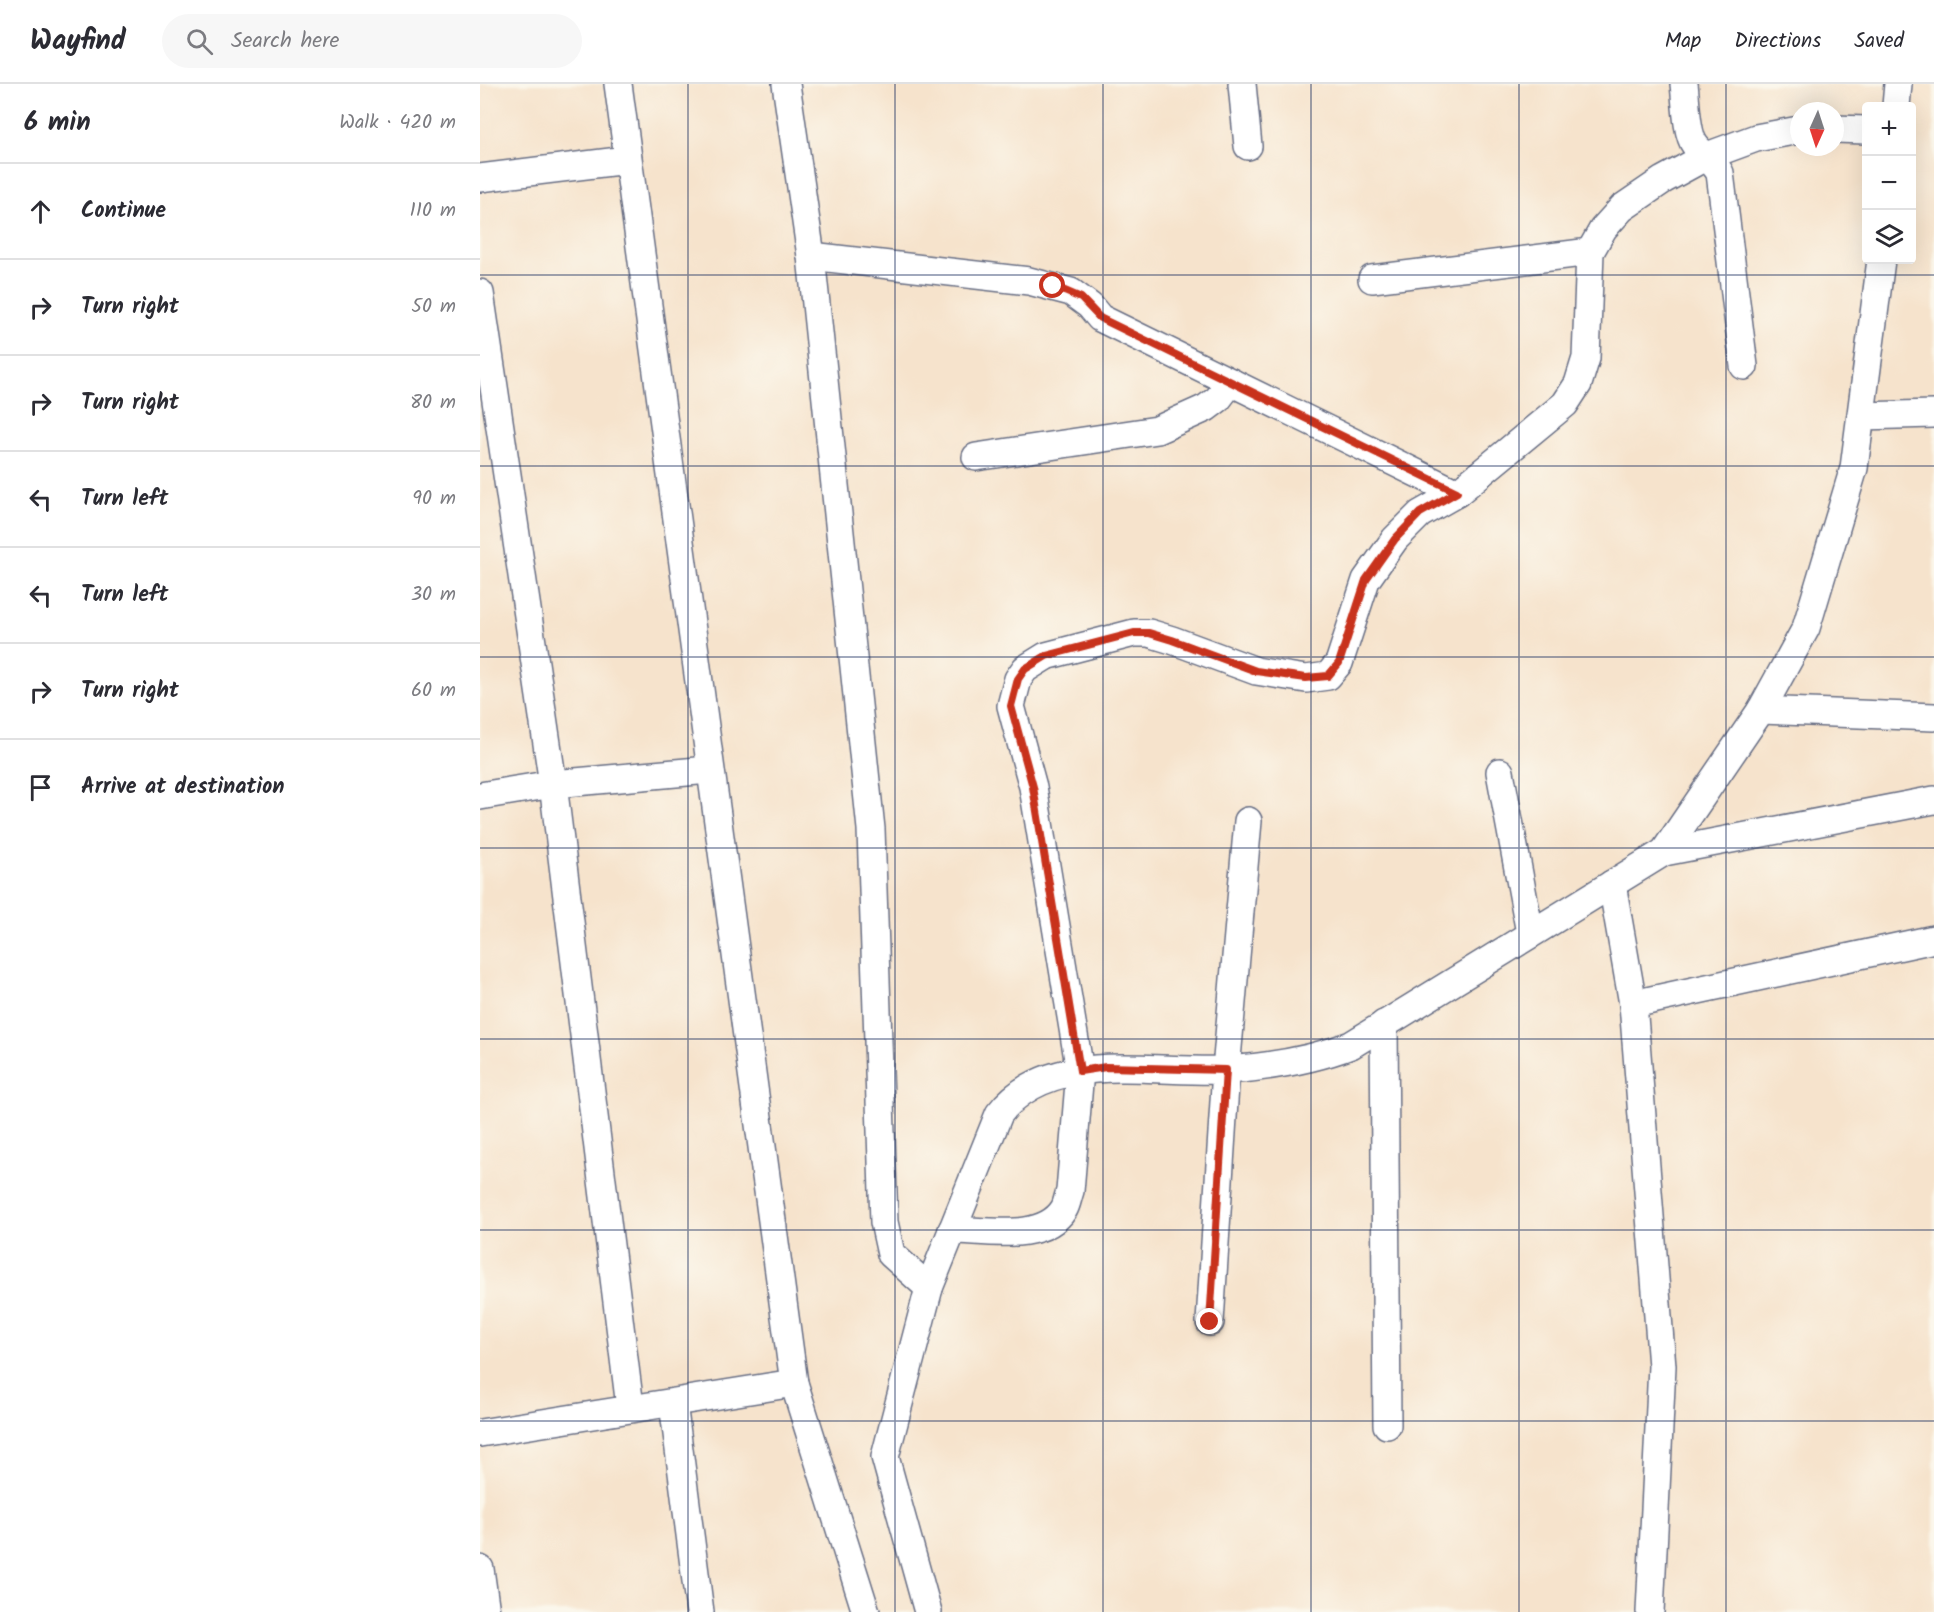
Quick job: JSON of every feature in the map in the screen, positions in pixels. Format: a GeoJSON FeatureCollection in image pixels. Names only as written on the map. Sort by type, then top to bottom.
{"type":"FeatureCollection","features":[{"type":"Feature","properties":{"kind":"street"},"geometry":{"type":"LineString","coordinates":[[618,84],[794,1383],[866,1612]]}},
{"type":"Feature","properties":{"kind":"street"},"geometry":{"type":"LineString","coordinates":[[786,84],[811,256],[871,829],[884,1222],[891,1254],[929,1288]]}},
{"type":"Feature","properties":{"kind":"street"},"geometry":{"type":"LineString","coordinates":[[1242,84],[1248,146]]}},
{"type":"Feature","properties":{"kind":"street"},"geometry":{"type":"LineString","coordinates":[[1684,84],[1691,136],[1695,145],[1714,162],[1722,182],[1744,366]]}},
{"type":"Feature","properties":{"kind":"street"},"geometry":{"type":"LineString","coordinates":[[1896,102],[1898,84]]}},
{"type":"Feature","properties":{"kind":"street"},"geometry":{"type":"LineString","coordinates":[[1844,129],[1862,130]]}},
{"type":"Feature","properties":{"kind":"street"},"geometry":{"type":"LineString","coordinates":[[952,1230],[1032,1231],[1051,1221],[1064,1209],[1070,1191],[1080,1071],[1033,787],[1011,706],[1018,679],[1025,669],[1046,656],[1134,633],[1149,633],[1256,671],[1306,678],[1328,676],[1339,663],[1366,580],[1395,539],[1420,513],[1457,492],[1565,404],[1578,384],[1586,358],[1590,252],[1603,229],[1622,207],[1663,180],[1707,156],[1756,138],[1790,132]]}},
{"type":"Feature","properties":{"kind":"street"},"geometry":{"type":"LineString","coordinates":[[480,178],[627,160]]}},
{"type":"Feature","properties":{"kind":"street"},"geometry":{"type":"LineString","coordinates":[[1372,279],[1590,252]]}},
{"type":"Feature","properties":{"kind":"street"},"geometry":{"type":"LineString","coordinates":[[811,256],[1029,280],[1053,286],[1081,298],[1100,318],[1457,492]]}},
{"type":"Feature","properties":{"kind":"street"},"geometry":{"type":"LineString","coordinates":[[1664,852],[1761,710],[1806,628],[1854,468],[1880,264]]}},
{"type":"Feature","properties":{"kind":"street"},"geometry":{"type":"LineString","coordinates":[[480,293],[553,784],[630,1407]]}},
{"type":"Feature","properties":{"kind":"street"},"geometry":{"type":"LineString","coordinates":[[976,457],[1157,430],[1206,408],[1218,399],[1231,382]]}},
{"type":"Feature","properties":{"kind":"street"},"geometry":{"type":"LineString","coordinates":[[1861,416],[1934,414]]}},
{"type":"Feature","properties":{"kind":"street"},"geometry":{"type":"LineString","coordinates":[[1761,710],[1934,717]]}},
{"type":"Feature","properties":{"kind":"street"},"geometry":{"type":"LineString","coordinates":[[480,796],[553,784],[710,770]]}},
{"type":"Feature","properties":{"kind":"street"},"geometry":{"type":"LineString","coordinates":[[1500,772],[1530,933]]}},
{"type":"Feature","properties":{"kind":"street"},"geometry":{"type":"LineString","coordinates":[[928,1612],[885,1457],[929,1288],[999,1114],[1012,1097],[1035,1084],[1080,1071],[1106,1067],[1226,1070],[1318,1058],[1351,1045],[1664,852],[1934,800]]}},
{"type":"Feature","properties":{"kind":"street"},"geometry":{"type":"LineString","coordinates":[[1210,1322],[1226,1070],[1248,821]]}},
{"type":"Feature","properties":{"kind":"street"},"geometry":{"type":"LineString","coordinates":[[1612,884],[1633,1004],[1662,1366],[1650,1612]]}},
{"type":"Feature","properties":{"kind":"street"},"geometry":{"type":"LineString","coordinates":[[1633,1004],[1934,939]]}},
{"type":"Feature","properties":{"kind":"street"},"geometry":{"type":"LineString","coordinates":[[1384,1024],[1387,1425]]}},
{"type":"Feature","properties":{"kind":"street"},"geometry":{"type":"LineString","coordinates":[[480,1433],[630,1407],[673,1403],[794,1383]]}},
{"type":"Feature","properties":{"kind":"street"},"geometry":{"type":"LineString","coordinates":[[673,1403],[700,1612]]}},
{"type":"Feature","properties":{"kind":"street"},"geometry":{"type":"LineString","coordinates":[[480,1569],[486,1612]]}},
{"type":"Feature","properties":{"kind":"route"},"geometry":{"type":"LineString","coordinates":[[1053,286],[1081,298],[1100,318],[1457,492],[1420,513],[1395,539],[1366,580],[1339,663],[1328,676],[1319,679],[1256,671],[1229,663],[1172,640],[1149,633],[1134,633],[1046,656],[1025,669],[1018,679],[1011,706],[1033,787],[1080,1071],[1106,1067],[1226,1070],[1210,1322]]}}]}
